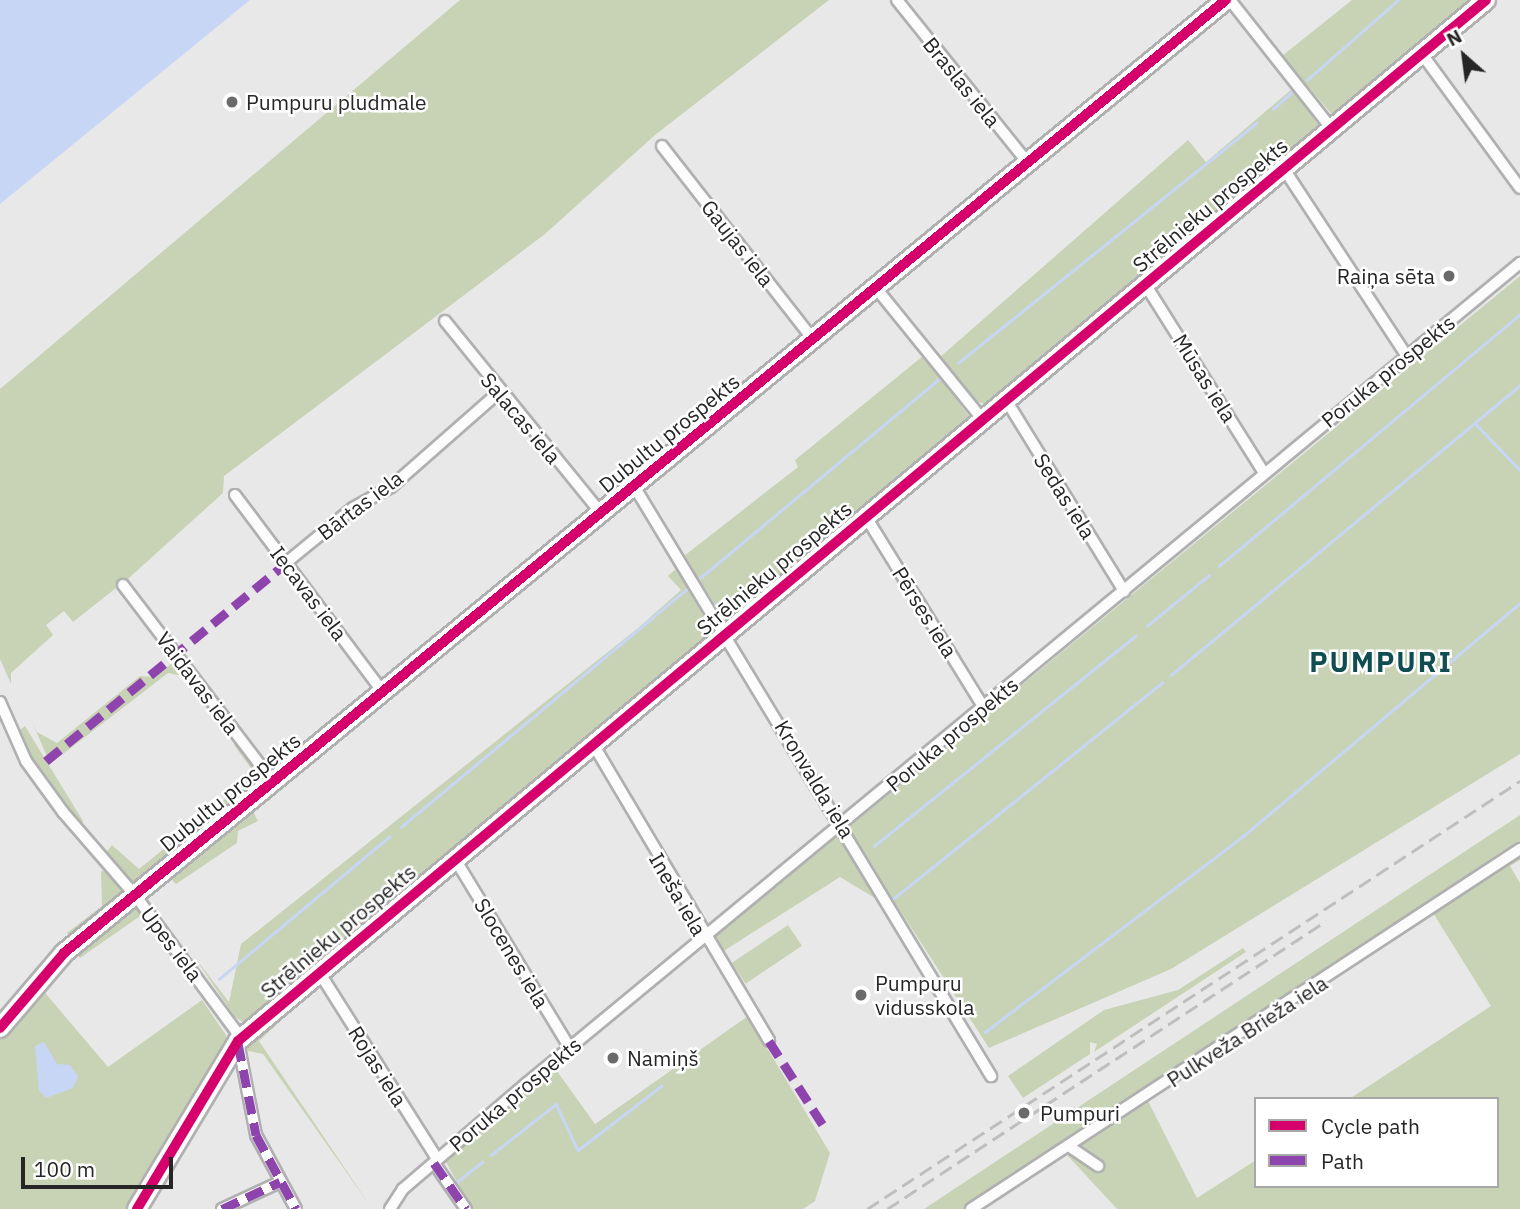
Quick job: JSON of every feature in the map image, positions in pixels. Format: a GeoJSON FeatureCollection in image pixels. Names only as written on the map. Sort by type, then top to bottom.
{"type":"FeatureCollection","features":[{"type":"Feature","properties":{"kind":"main road","name":"Dubultu prospekts"},"geometry":{"type":"LineString","coordinates":[[0,1028],[64,953],[1228,0]]}},
{"type":"Feature","properties":{"kind":"main road","name":"Strēlnieku prospekts"},"geometry":{"type":"LineString","coordinates":[[137,1209],[238,1041],[1486,0]]}},
{"type":"Feature","properties":{"kind":"street","name":"Braslas iela"},"geometry":{"type":"LineString","coordinates":[[897,0],[1028,163]]}},
{"type":"Feature","properties":{"kind":"street"},"geometry":{"type":"LineString","coordinates":[[1228,0],[1332,129]]}},
{"type":"Feature","properties":{"kind":"street"},"geometry":{"type":"LineString","coordinates":[[1422,54],[1520,188]]}},
{"type":"Feature","properties":{"kind":"street","name":"Gaujas iela"},"geometry":{"type":"LineString","coordinates":[[662,146],[813,339]]}},
{"type":"Feature","properties":{"kind":"street"},"geometry":{"type":"LineString","coordinates":[[1284,169],[1407,356]]}},
{"type":"Feature","properties":{"kind":"street","name":"Poruka prospekts"},"geometry":{"type":"LineString","coordinates":[[390,1209],[436,1161],[570,1048],[843,825],[1520,262]]}},
{"type":"Feature","properties":{"kind":"street","name":"Mūsas iela"},"geometry":{"type":"LineString","coordinates":[[1145,284],[1265,473]]}},
{"type":"Feature","properties":{"kind":"street"},"geometry":{"type":"LineString","coordinates":[[876,288],[982,419]]}},
{"type":"Feature","properties":{"kind":"street","name":"Salacas iela"},"geometry":{"type":"LineString","coordinates":[[445,321],[498,393],[601,513]]}},
{"type":"Feature","properties":{"kind":"street","name":"Bārtas iela"},"geometry":{"type":"LineString","coordinates":[[287,562],[353,508],[391,486],[498,393]]}},
{"type":"Feature","properties":{"kind":"street","name":"Sedas iela"},"geometry":{"type":"LineString","coordinates":[[1006,400],[1124,591]]}},
{"type":"Feature","properties":{"kind":"street","name":"Kronvalda iela"},"geometry":{"type":"LineString","coordinates":[[634,486],[727,632],[991,1076]]}},
{"type":"Feature","properties":{"kind":"street","name":"Iecavas iela"},"geometry":{"type":"LineString","coordinates":[[235,495],[383,692]]}},
{"type":"Feature","properties":{"kind":"street","name":"Pērses iela"},"geometry":{"type":"LineString","coordinates":[[866,517],[984,708]]}},
{"type":"Feature","properties":{"kind":"street","name":"Vaidavas iela"},"geometry":{"type":"LineString","coordinates":[[123,584],[273,782]]}},
{"type":"Feature","properties":{"kind":"street","name":"Upes iela"},"geometry":{"type":"LineString","coordinates":[[0,702],[34,771],[135,895],[238,1041],[256,1135],[296,1209]]}},
{"type":"Feature","properties":{"kind":"street","name":"Ineša iela"},"geometry":{"type":"LineString","coordinates":[[593,744],[703,939],[769,1041]]}},
{"type":"Feature","properties":{"kind":"street","name":"Pulkveža Brieža iela"},"geometry":{"type":"LineString","coordinates":[[971,1209],[1070,1147],[1520,849]]}},
{"type":"Feature","properties":{"kind":"street","name":"Slocenes iela"},"geometry":{"type":"LineString","coordinates":[[455,859],[570,1048]]}},
{"type":"Feature","properties":{"kind":"street","name":"Rojas iela"},"geometry":{"type":"LineString","coordinates":[[318,972],[466,1209]]}},
{"type":"Feature","properties":{"kind":"street"},"geometry":{"type":"LineString","coordinates":[[1070,1147],[1097,1166]]}},
{"type":"Feature","properties":{"kind":"street"},"geometry":{"type":"LineString","coordinates":[[222,1209],[280,1182]]}},
{"type":"Feature","properties":{"kind":"green space"},"geometry":{"type":"Polygon","coordinates":[[[460,0],[829,0],[655,135],[545,234],[224,476],[223,493],[130,577],[73,622],[64,611],[46,625],[53,635],[11,673],[11,684],[0,659],[0,389],[460,0]]]}},
{"type":"Feature","properties":{"kind":"green space"},"geometry":{"type":"Polygon","coordinates":[[[1352,0],[1478,0],[1335,118],[1282,56],[1352,0]]]}},
{"type":"Feature","properties":{"kind":"green space"},"geometry":{"type":"Polygon","coordinates":[[[1292,89],[1322,130],[990,406],[973,400],[939,358],[1188,140],[1206,162],[1292,89]]]}},
{"type":"Feature","properties":{"kind":"green space"},"geometry":{"type":"Polygon","coordinates":[[[1520,276],[1520,754],[1171,969],[989,1048],[896,904],[887,905],[900,936],[878,900],[840,877],[719,954],[715,937],[1520,276]]]}},
{"type":"Feature","properties":{"kind":"green space"},"geometry":{"type":"Polygon","coordinates":[[[923,356],[972,420],[737,616],[720,612],[684,556],[798,467],[795,460],[923,356]]]}},
{"type":"Feature","properties":{"kind":"green space"},"geometry":{"type":"Polygon","coordinates":[[[677,568],[717,627],[715,633],[246,1024],[235,1017],[193,955],[229,1002],[241,944],[638,628],[681,590],[668,576],[677,568]]]}},
{"type":"Feature","properties":{"kind":"green space"},"geometry":{"type":"Polygon","coordinates":[[[171,664],[187,677],[168,673],[50,764],[31,719],[37,732],[57,743],[140,676],[155,677],[171,664]]]}},
{"type":"Feature","properties":{"kind":"green space"},"geometry":{"type":"Polygon","coordinates":[[[25,726],[83,821],[81,827],[28,758],[16,733],[25,726]]]}},
{"type":"Feature","properties":{"kind":"green space"},"geometry":{"type":"Polygon","coordinates":[[[238,742],[264,781],[222,812],[217,806],[255,774],[234,745],[238,742]]]}},
{"type":"Feature","properties":{"kind":"green space"},"geometry":{"type":"Polygon","coordinates":[[[251,808],[258,821],[238,831],[237,843],[176,884],[168,876],[251,808]]]}},
{"type":"Feature","properties":{"kind":"green space"},"geometry":{"type":"Polygon","coordinates":[[[1520,815],[1520,860],[1510,866],[1520,883],[1520,1209],[1117,1209],[1067,1155],[984,1209],[924,1209],[1520,815]],[[1433,913],[1148,1101],[1197,1198],[1254,1161],[1254,1188],[1499,1188],[1499,1097],[1352,1097],[1491,1006],[1433,913]]]}},
{"type":"Feature","properties":{"kind":"green space"},"geometry":{"type":"Polygon","coordinates":[[[171,843],[180,853],[140,883],[129,882],[105,854],[112,845],[139,869],[171,843]]]}},
{"type":"Feature","properties":{"kind":"green space"},"geometry":{"type":"Polygon","coordinates":[[[101,871],[111,872],[124,892],[71,937],[67,933],[102,906],[101,871]]]}},
{"type":"Feature","properties":{"kind":"green space"},"geometry":{"type":"Polygon","coordinates":[[[132,907],[143,914],[80,958],[76,953],[132,907]]]}},
{"type":"Feature","properties":{"kind":"green space"},"geometry":{"type":"Polygon","coordinates":[[[788,925],[802,946],[746,984],[732,963],[788,925]]]}},
{"type":"Feature","properties":{"kind":"green space"},"geometry":{"type":"Polygon","coordinates":[[[1243,948],[1246,952],[1094,1052],[1097,1044],[1090,1042],[1090,1054],[1023,1098],[1008,1076],[1104,1010],[1178,990],[1243,948]]]}},
{"type":"Feature","properties":{"kind":"green space"},"geometry":{"type":"Polygon","coordinates":[[[41,988],[108,1067],[202,1000],[226,1035],[228,1045],[130,1209],[0,1209],[0,1037],[41,988]]]}},
{"type":"Feature","properties":{"kind":"green space"},"geometry":{"type":"Polygon","coordinates":[[[748,1016],[830,1153],[815,1201],[803,1209],[472,1209],[446,1162],[554,1067],[595,1124],[748,1016]]]}},
{"type":"Feature","properties":{"kind":"green space"},"geometry":{"type":"Polygon","coordinates":[[[284,1018],[259,1041],[371,1207],[263,1054],[243,1050],[284,1018]]]}},
{"type":"Feature","properties":{"kind":"water"},"geometry":{"type":"Polygon","coordinates":[[[0,0],[250,0],[0,204],[0,0]]]}},
{"type":"Feature","properties":{"kind":"water"},"geometry":{"type":"Polygon","coordinates":[[[44,1042],[57,1064],[70,1065],[78,1076],[73,1088],[46,1098],[39,1090],[35,1046],[44,1042]]]}},
{"type":"Feature","properties":{"kind":"waterway"},"geometry":{"type":"LineString","coordinates":[[1307,80],[1398,0]]}},
{"type":"Feature","properties":{"kind":"waterway"},"geometry":{"type":"LineString","coordinates":[[1273,109],[1293,91]]}},
{"type":"Feature","properties":{"kind":"waterway"},"geometry":{"type":"LineString","coordinates":[[958,363],[1256,123]]}},
{"type":"Feature","properties":{"kind":"waterway"},"geometry":{"type":"LineString","coordinates":[[1219,566],[1520,314]]}},
{"type":"Feature","properties":{"kind":"waterway"},"geometry":{"type":"LineString","coordinates":[[700,578],[939,379]]}},
{"type":"Feature","properties":{"kind":"waterway"},"geometry":{"type":"LineString","coordinates":[[1171,675],[1520,385]]}},
{"type":"Feature","properties":{"kind":"waterway"},"geometry":{"type":"LineString","coordinates":[[1475,423],[1520,470]]}},
{"type":"Feature","properties":{"kind":"waterway"},"geometry":{"type":"LineString","coordinates":[[1147,626],[1209,575]]}},
{"type":"Feature","properties":{"kind":"waterway"},"geometry":{"type":"LineString","coordinates":[[401,827],[689,587]]}},
{"type":"Feature","properties":{"kind":"waterway"},"geometry":{"type":"LineString","coordinates":[[985,1032],[1242,837],[1520,603]]}},
{"type":"Feature","properties":{"kind":"waterway"},"geometry":{"type":"LineString","coordinates":[[874,846],[1135,636]]}},
{"type":"Feature","properties":{"kind":"waterway"},"geometry":{"type":"LineString","coordinates":[[893,899],[1162,683]]}},
{"type":"Feature","properties":{"kind":"waterway"},"geometry":{"type":"LineString","coordinates":[[219,979],[389,837]]}},
{"type":"Feature","properties":{"kind":"waterway"},"geometry":{"type":"LineString","coordinates":[[491,1155],[556,1104],[578,1150],[661,1086]]}},
{"type":"Feature","properties":{"kind":"waterway"},"geometry":{"type":"LineString","coordinates":[[454,1184],[482,1162]]}},
{"type":"Feature","properties":{"kind":"railway"},"geometry":{"type":"LineString","coordinates":[[867,1209],[1520,781]]}},
{"type":"Feature","properties":{"kind":"railway"},"geometry":{"type":"LineString","coordinates":[[887,1209],[1326,921]]}},
{"type":"Feature","properties":{"kind":"marked path"},"geometry":{"type":"LineString","coordinates":[[46,761],[287,562]]}},
{"type":"Feature","properties":{"kind":"marked path"},"geometry":{"type":"LineString","coordinates":[[769,1041],[823,1125]]}},
{"type":"Feature","properties":{"kind":"marked path"},"geometry":{"type":"LineString","coordinates":[[238,1043],[256,1135],[296,1209]]}},
{"type":"Feature","properties":{"kind":"marked path"},"geometry":{"type":"LineString","coordinates":[[434,1163],[466,1209]]}},
{"type":"Feature","properties":{"kind":"marked path"},"geometry":{"type":"LineString","coordinates":[[222,1209],[280,1182]]}},
{"type":"Feature","properties":{"kind":"cycle path"},"geometry":{"type":"LineString","coordinates":[[0,1028],[64,953],[1226,0]]}},
{"type":"Feature","properties":{"kind":"cycle path"},"geometry":{"type":"LineString","coordinates":[[137,1209],[238,1041],[1486,0]]}},
{"type":"Feature","properties":{"kind":"place","name":"Pumpuru pludmale"},"geometry":{"type":"Point","coordinates":[232,102]}},
{"type":"Feature","properties":{"kind":"place","name":"Raiņa sēta"},"geometry":{"type":"Point","coordinates":[1449,276]}},
{"type":"Feature","properties":{"kind":"place","name":"Pumpuru vidusskola"},"geometry":{"type":"Point","coordinates":[861,995]}},
{"type":"Feature","properties":{"kind":"place","name":"Namiņš"},"geometry":{"type":"Point","coordinates":[613,1058]}},
{"type":"Feature","properties":{"kind":"place","name":"Pumpuri"},"geometry":{"type":"Point","coordinates":[1024,1113]}},
{"type":"Feature","properties":{"kind":"district","name":"PUMPURI"},"geometry":{"type":"Point","coordinates":[1381,662]}}]}
